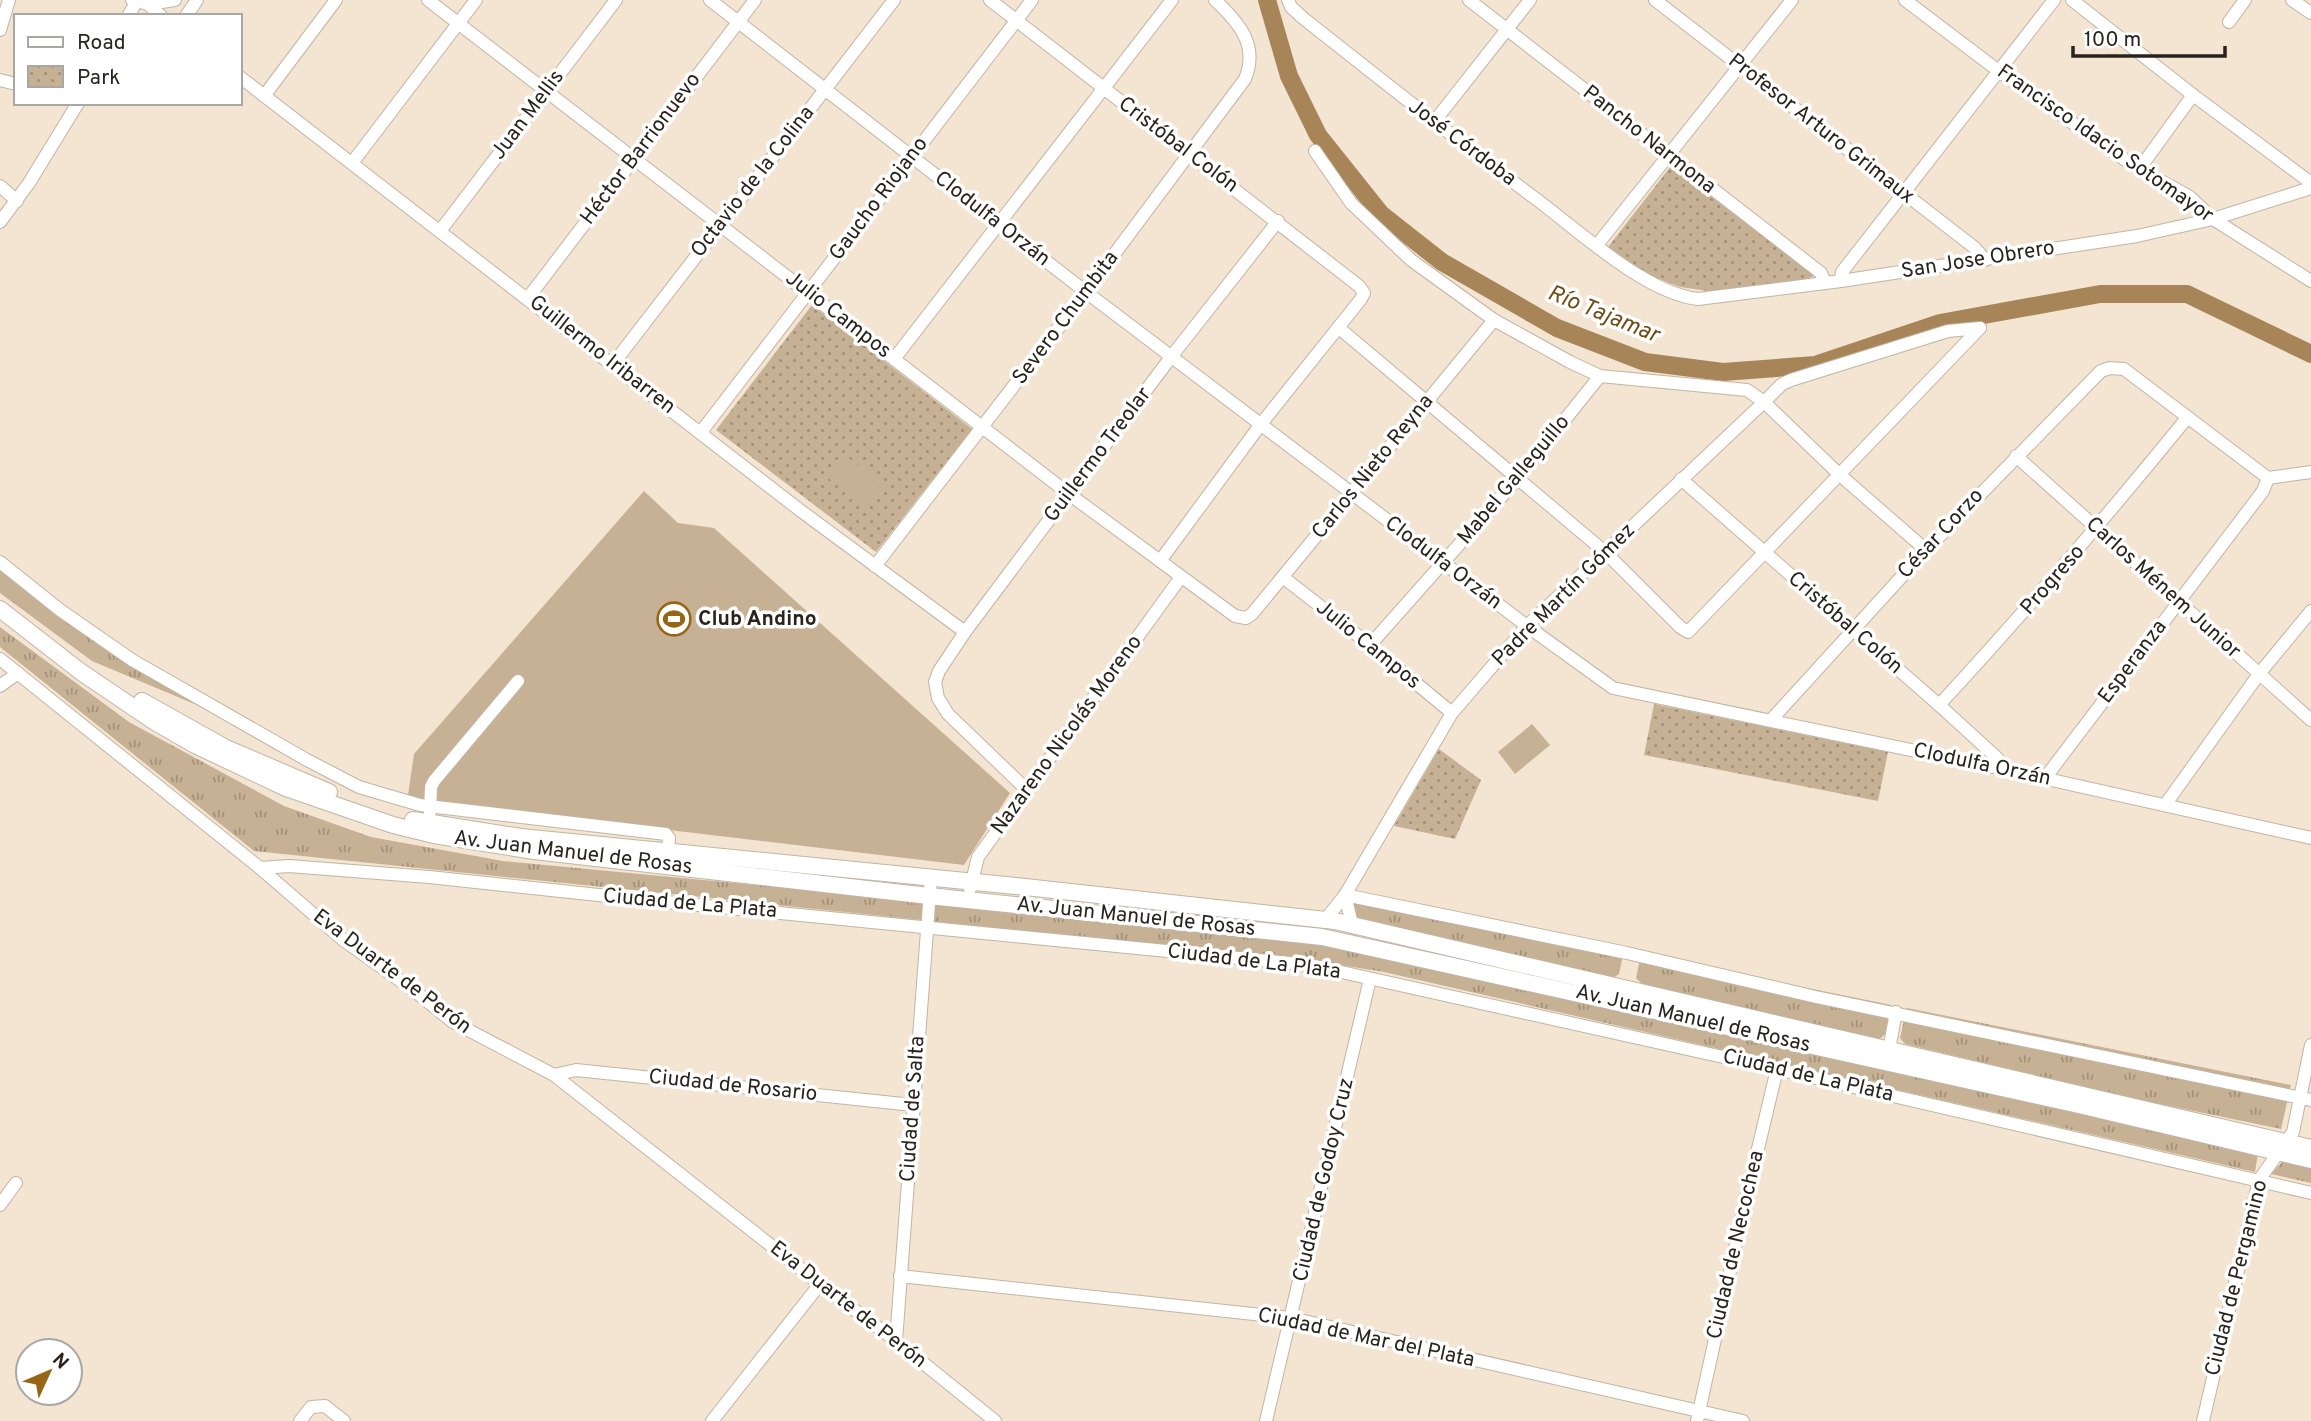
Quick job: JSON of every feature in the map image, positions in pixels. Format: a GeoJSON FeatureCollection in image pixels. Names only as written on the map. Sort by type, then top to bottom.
{"type":"FeatureCollection","features":[{"type":"Feature","properties":{"kind":"main road","name":"Av. Juan Manuel de Rosas"},"geometry":{"type":"LineString","coordinates":[[0,598],[106,679],[154,709],[226,748],[316,788],[394,815],[521,837],[971,881],[1352,924],[1889,1050],[2283,1147],[2311,1160]]}},
{"type":"Feature","properties":{"kind":"main road","name":"Av. Juan Manuel de Rosas"},"geometry":{"type":"LineString","coordinates":[[0,610],[81,672],[155,722],[195,745],[286,788],[393,825],[471,843],[534,851],[1322,937],[1999,1087],[2283,1147],[2311,1147]]}},
{"type":"Feature","properties":{"kind":"street"},"geometry":{"type":"LineString","coordinates":[[0,30],[9,0]]}},
{"type":"Feature","properties":{"kind":"street"},"geometry":{"type":"LineString","coordinates":[[139,2],[175,0]]}},
{"type":"Feature","properties":{"kind":"street"},"geometry":{"type":"LineString","coordinates":[[264,96],[336,0]]}},
{"type":"Feature","properties":{"kind":"street","name":"Julio Campos"},"geometry":{"type":"LineString","coordinates":[[428,0],[1181,578],[1235,615],[1246,618],[1252,614]]}},
{"type":"Feature","properties":{"kind":"street"},"geometry":{"type":"LineString","coordinates":[[352,163],[476,0]]}},
{"type":"Feature","properties":{"kind":"street","name":"Juan Mellis"},"geometry":{"type":"LineString","coordinates":[[440,231],[616,0]]}},
{"type":"Feature","properties":{"kind":"street","name":"Clodulfa Orzán"},"geometry":{"type":"LineString","coordinates":[[710,0],[824,91],[1171,357],[1613,688],[2045,778],[2311,838]]}},
{"type":"Feature","properties":{"kind":"street","name":"Héctor Barrionuevo"},"geometry":{"type":"LineString","coordinates":[[528,298],[755,0]]}},
{"type":"Feature","properties":{"kind":"street","name":"Octavio de la Colina"},"geometry":{"type":"LineString","coordinates":[[613,364],[894,0]]}},
{"type":"Feature","properties":{"kind":"street","name":"Cristóbal Colón"},"geometry":{"type":"LineString","coordinates":[[990,0],[1359,286],[1364,293],[1339,328]]}},
{"type":"Feature","properties":{"kind":"street","name":"Gaucho Riojano"},"geometry":{"type":"LineString","coordinates":[[701,432],[1032,0]]}},
{"type":"Feature","properties":{"kind":"street"},"geometry":{"type":"LineString","coordinates":[[894,359],[1172,0]]}},
{"type":"Feature","properties":{"kind":"street","name":"Severo Chumbita"},"geometry":{"type":"LineString","coordinates":[[875,566],[1086,292],[1245,79],[1251,65],[1252,53],[1238,26],[1215,0]]}},
{"type":"Feature","properties":{"kind":"street","name":"José Córdoba"},"geometry":{"type":"LineString","coordinates":[[1288,0],[1291,7],[1303,18],[1434,122],[1643,279]]}},
{"type":"Feature","properties":{"kind":"street","name":"Pancho Narmona"},"geometry":{"type":"LineString","coordinates":[[1469,0],[1821,273],[1825,283]]}},
{"type":"Feature","properties":{"kind":"street"},"geometry":{"type":"LineString","coordinates":[[1434,122],[1530,0]]}},
{"type":"Feature","properties":{"kind":"street","name":"Profesor Arturo Grimaux"},"geometry":{"type":"LineString","coordinates":[[1655,0],[1975,248],[1985,260]]}},
{"type":"Feature","properties":{"kind":"street"},"geometry":{"type":"LineString","coordinates":[[1597,245],[1792,0]]}},
{"type":"Feature","properties":{"kind":"street","name":"Francisco Idacio Sotomayor"},"geometry":{"type":"LineString","coordinates":[[1905,0],[2000,72],[2140,168],[2190,197],[2213,219],[2311,281]]}},
{"type":"Feature","properties":{"kind":"street"},"geometry":{"type":"LineString","coordinates":[[1841,281],[1842,272],[2054,0]]}},
{"type":"Feature","properties":{"kind":"street"},"geometry":{"type":"LineString","coordinates":[[2072,0],[2311,186]]}},
{"type":"Feature","properties":{"kind":"street"},"geometry":{"type":"LineString","coordinates":[[2229,22],[2245,0]]}},
{"type":"Feature","properties":{"kind":"street"},"geometry":{"type":"LineString","coordinates":[[2292,0],[2311,13]]}},
{"type":"Feature","properties":{"kind":"street"},"geometry":{"type":"LineString","coordinates":[[139,2],[158,14]]}},
{"type":"Feature","properties":{"kind":"street","name":"Guillermo Iribarren"},"geometry":{"type":"LineString","coordinates":[[242,79],[875,566],[965,632]]}},
{"type":"Feature","properties":{"kind":"street"},"geometry":{"type":"LineString","coordinates":[[2140,168],[2193,95]]}},
{"type":"Feature","properties":{"kind":"street"},"geometry":{"type":"LineString","coordinates":[[0,222],[17,201],[77,105]]}},
{"type":"Feature","properties":{"kind":"street"},"geometry":{"type":"LineString","coordinates":[[1315,151],[1351,203],[1377,230],[1411,260],[1494,320],[1600,376],[1747,390],[1764,402],[1840,475],[1926,550]]}},
{"type":"Feature","properties":{"kind":"street"},"geometry":{"type":"LineString","coordinates":[[0,186],[17,201]]}},
{"type":"Feature","properties":{"kind":"street","name":"San Jose Obrero"},"geometry":{"type":"LineString","coordinates":[[1643,279],[1667,292],[1698,299],[1841,281],[2137,236],[2213,219],[2311,186]]}},
{"type":"Feature","properties":{"kind":"street","name":"Guillermo Treolar"},"geometry":{"type":"LineString","coordinates":[[1026,789],[948,714],[938,698],[936,682],[939,671],[965,632],[1171,357],[1278,221]]}},
{"type":"Feature","properties":{"kind":"street","name":"Carlos Nieto Reyna"},"geometry":{"type":"LineString","coordinates":[[1252,614],[1494,320]]}},
{"type":"Feature","properties":{"kind":"street"},"geometry":{"type":"LineString","coordinates":[[1160,561],[1261,424],[1339,328],[1605,552],[1688,632],[1840,475]]}},
{"type":"Feature","properties":{"kind":"street","name":"Padre Martín Gómez"},"geometry":{"type":"LineString","coordinates":[[1325,920],[1345,895],[1452,713],[1527,626],[1782,384],[1948,331],[1980,328],[1840,475]]}},
{"type":"Feature","properties":{"kind":"street","name":"César Corzo"},"geometry":{"type":"LineString","coordinates":[[1771,720],[1926,550],[2101,371],[2110,368],[2124,369],[2188,418]]}},
{"type":"Feature","properties":{"kind":"street","name":"Mabel Galleguillo"},"geometry":{"type":"LineString","coordinates":[[1370,645],[1518,478],[1600,376]]}},
{"type":"Feature","properties":{"kind":"street"},"geometry":{"type":"LineString","coordinates":[[2188,418],[2268,478],[2311,472]]}},
{"type":"Feature","properties":{"kind":"street","name":"Progreso"},"geometry":{"type":"LineString","coordinates":[[1939,705],[2097,529],[2188,418]]}},
{"type":"Feature","properties":{"kind":"street","name":"Carlos Ménem Junior"},"geometry":{"type":"LineString","coordinates":[[2016,456],[2311,720]]}},
{"type":"Feature","properties":{"kind":"street","name":"Cristóbal Colón"},"geometry":{"type":"LineString","coordinates":[[1681,478],[1939,705],[2007,770]]}},
{"type":"Feature","properties":{"kind":"street","name":"Esperanza"},"geometry":{"type":"LineString","coordinates":[[2045,778],[2263,491],[2268,478]]}},
{"type":"Feature","properties":{"kind":"street"},"geometry":{"type":"LineString","coordinates":[[0,562],[60,610],[132,660],[359,787],[430,806],[666,834],[669,838],[668,853]]}},
{"type":"Feature","properties":{"kind":"street","name":"Nazareno Nicolás Moreno"},"geometry":{"type":"LineString","coordinates":[[970,900],[971,881],[978,857],[1181,578]]}},
{"type":"Feature","properties":{"kind":"street","name":"Julio Campos"},"geometry":{"type":"LineString","coordinates":[[1284,578],[1452,713]]}},
{"type":"Feature","properties":{"kind":"street"},"geometry":{"type":"LineString","coordinates":[[2165,805],[2259,674],[2311,611]]}},
{"type":"Feature","properties":{"kind":"street","name":"Eva Duarte de Perón"},"geometry":{"type":"LineString","coordinates":[[0,659],[260,868],[342,939],[453,1022],[488,1043],[554,1075],[995,1421]]}},
{"type":"Feature","properties":{"kind":"street"},"geometry":{"type":"LineString","coordinates":[[0,685],[18,673]]}},
{"type":"Feature","properties":{"kind":"street"},"geometry":{"type":"LineString","coordinates":[[429,823],[433,781],[518,681]]}},
{"type":"Feature","properties":{"kind":"street","name":"Ciudad de La Plata"},"geometry":{"type":"LineString","coordinates":[[260,868],[289,866],[429,877],[636,900],[928,926],[1310,965],[1777,1069],[2311,1193]]}},
{"type":"Feature","properties":{"kind":"street","name":"Ciudad de Salta"},"geometry":{"type":"LineString","coordinates":[[896,1341],[931,878]]}},
{"type":"Feature","properties":{"kind":"street"},"geometry":{"type":"LineString","coordinates":[[1352,924],[1345,895],[2305,1098]]}},
{"type":"Feature","properties":{"kind":"street","name":"Ciudad de Godoy Cruz"},"geometry":{"type":"LineString","coordinates":[[1266,1421],[1370,979]]}},
{"type":"Feature","properties":{"kind":"street"},"geometry":{"type":"LineString","coordinates":[[1889,1050],[1896,1012]]}},
{"type":"Feature","properties":{"kind":"street","name":"Ciudad de Pergamino"},"geometry":{"type":"LineString","coordinates":[[2203,1421],[2259,1180],[2293,1132],[2305,1098],[2311,1045]]}},
{"type":"Feature","properties":{"kind":"street","name":"Ciudad de Necochea"},"geometry":{"type":"LineString","coordinates":[[1698,1416],[1777,1069]]}},
{"type":"Feature","properties":{"kind":"street","name":"Ciudad de Rosario"},"geometry":{"type":"LineString","coordinates":[[554,1075],[576,1070],[913,1105]]}},
{"type":"Feature","properties":{"kind":"street"},"geometry":{"type":"LineString","coordinates":[[0,1205],[16,1183]]}},
{"type":"Feature","properties":{"kind":"street","name":"Ciudad de Mar del Plata"},"geometry":{"type":"LineString","coordinates":[[900,1276],[1292,1318],[1698,1416],[1742,1421]]}},
{"type":"Feature","properties":{"kind":"street"},"geometry":{"type":"LineString","coordinates":[[712,1421],[820,1284]]}},
{"type":"Feature","properties":{"kind":"street"},"geometry":{"type":"LineString","coordinates":[[300,1421],[311,1407],[325,1406],[344,1421]]}},
{"type":"Feature","properties":{"kind":"green space"},"geometry":{"type":"Polygon","coordinates":[[[1671,166],[1814,276],[1799,282],[1716,292],[1680,287],[1646,274],[1608,247],[1671,166]]]}},
{"type":"Feature","properties":{"kind":"green space"},"geometry":{"type":"Polygon","coordinates":[[[812,305],[972,429],[876,552],[716,430],[812,305]]]}},
{"type":"Feature","properties":{"kind":"green space"},"geometry":{"type":"Polygon","coordinates":[[[846,456],[883,483],[865,505],[828,478],[846,456]]]}},
{"type":"Feature","properties":{"kind":"green space","name":"Club Andino"},"geometry":{"type":"Polygon","coordinates":[[[644,491],[678,523],[714,528],[1010,793],[964,865],[441,803],[408,795],[414,754],[644,491]]]}},
{"type":"Feature","properties":{"kind":"green space"},"geometry":{"type":"Polygon","coordinates":[[[0,568],[114,655],[204,708],[92,661],[0,593],[0,568]]]}},
{"type":"Feature","properties":{"kind":"green space"},"geometry":{"type":"Polygon","coordinates":[[[0,627],[129,722],[284,806],[371,837],[503,861],[924,901],[923,920],[254,851],[0,647],[0,627]]]}},
{"type":"Feature","properties":{"kind":"green space"},"geometry":{"type":"Polygon","coordinates":[[[1654,704],[1888,752],[1878,801],[1644,755],[1654,704]]]}},
{"type":"Feature","properties":{"kind":"green space"},"geometry":{"type":"Polygon","coordinates":[[[1532,724],[1550,745],[1515,774],[1498,752],[1532,724]]]}},
{"type":"Feature","properties":{"kind":"green space"},"geometry":{"type":"Polygon","coordinates":[[[1439,749],[1481,780],[1455,839],[1394,826],[1439,749]]]}},
{"type":"Feature","properties":{"kind":"green space"},"geometry":{"type":"Polygon","coordinates":[[[1357,897],[1624,951],[1619,974],[1613,978],[1355,920],[1351,911],[1357,897]]]}},
{"type":"Feature","properties":{"kind":"green space"},"geometry":{"type":"Polygon","coordinates":[[[935,901],[1336,946],[2258,1153],[2255,1172],[1384,972],[1310,960],[934,922],[935,901]]]}},
{"type":"Feature","properties":{"kind":"green space"},"geometry":{"type":"Polygon","coordinates":[[[1641,954],[1891,1005],[1885,1034],[1880,1039],[1645,987],[1636,978],[1641,954]]]}},
{"type":"Feature","properties":{"kind":"green space"},"geometry":{"type":"Polygon","coordinates":[[[1907,1008],[2291,1085],[2281,1129],[2136,1099],[1905,1044],[1900,1038],[1907,1008]]]}},
{"type":"Feature","properties":{"kind":"green space"},"geometry":{"type":"Polygon","coordinates":[[[2286,1158],[2311,1165],[2311,1183],[2271,1174],[2286,1158]]]}},
{"type":"Feature","properties":{"kind":"waterway","name":"Río Tajamar"},"geometry":{"type":"LineString","coordinates":[[1267,0],[1289,76],[1318,135],[1381,214],[1442,262],[1557,328],[1645,362],[1723,372],[1815,365],[1940,323],[2100,294],[2187,294],[2311,354]]}},
{"type":"Feature","properties":{"kind":"place","name":"Club Andino"},"geometry":{"type":"Point","coordinates":[674,619]}}]}
